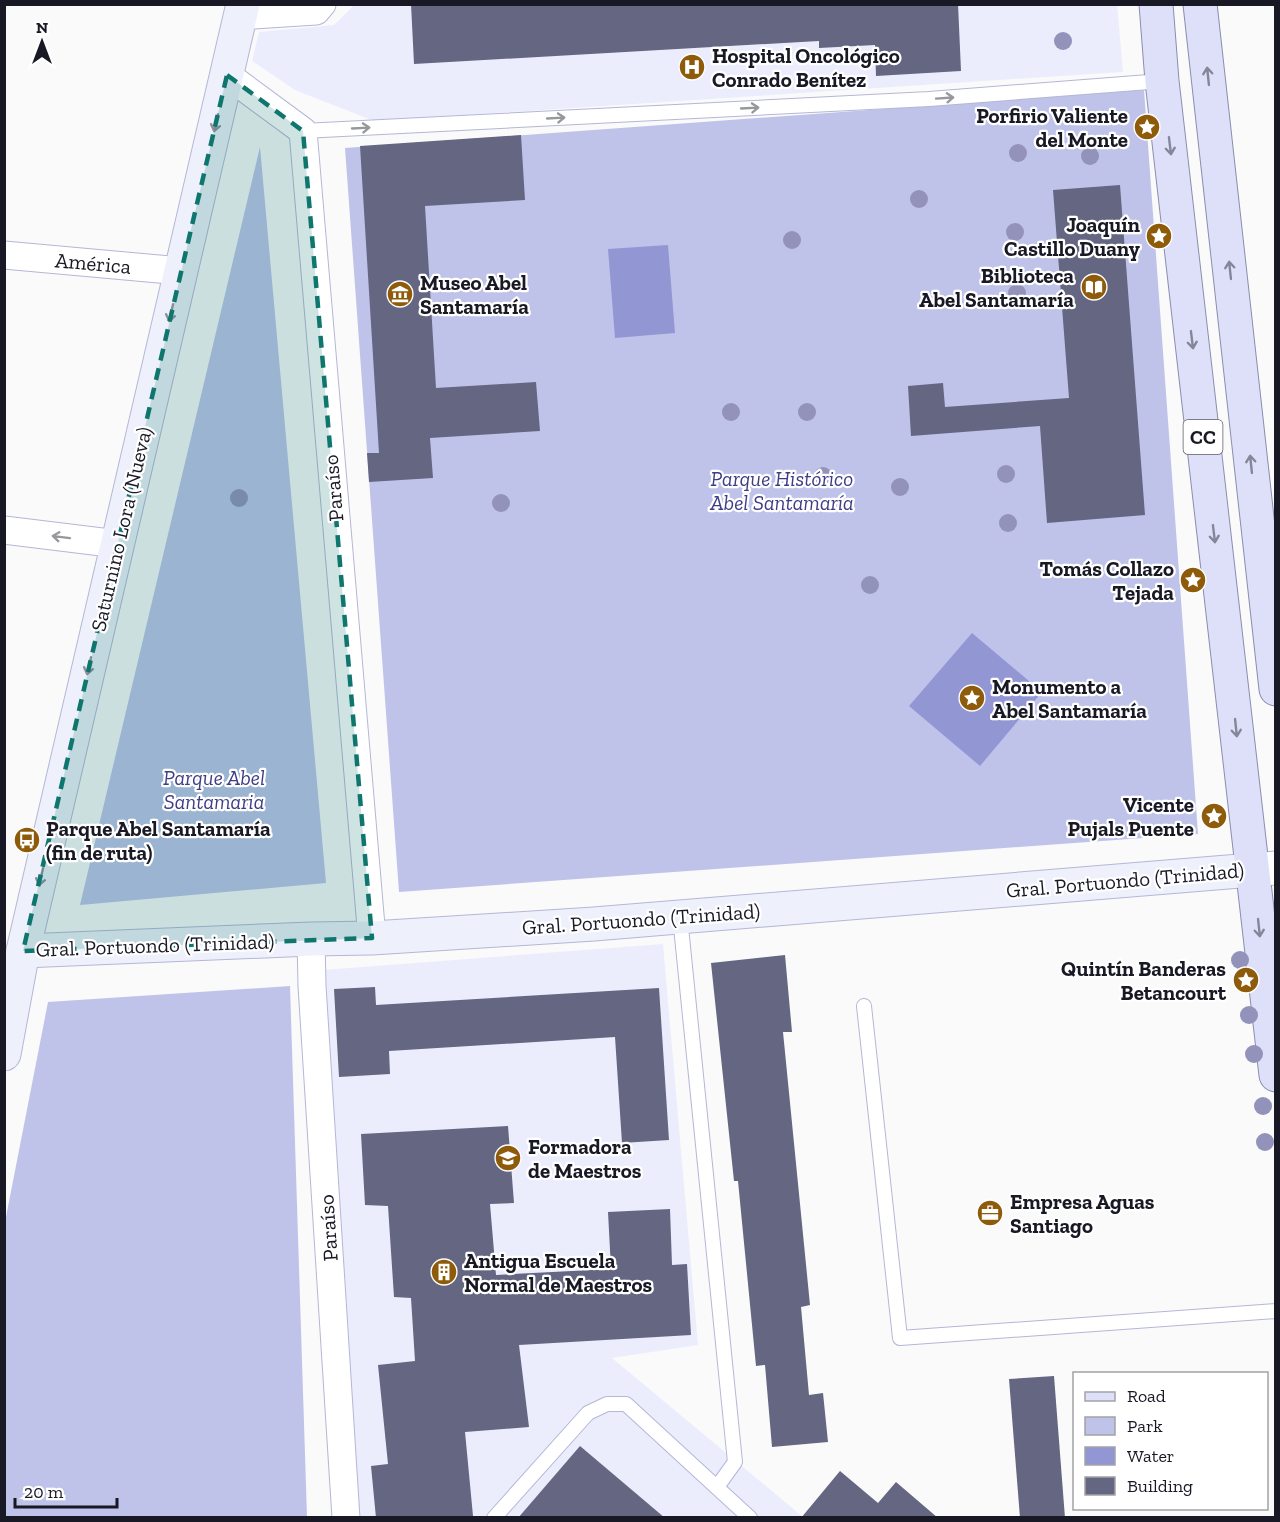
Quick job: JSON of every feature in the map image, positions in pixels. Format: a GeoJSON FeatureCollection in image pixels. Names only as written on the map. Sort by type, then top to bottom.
{"type":"FeatureCollection","features":[{"type":"Feature","properties":{"kind":"main road","name":"CC"},"geometry":{"type":"LineString","coordinates":[[1156,4],[1162,81],[1264,869],[1275,1076]]}},
{"type":"Feature","properties":{"kind":"main road","name":"CC"},"geometry":{"type":"LineString","coordinates":[[1200,4],[1275,689]]}},
{"type":"Feature","properties":{"kind":"main road","name":"Saturnino Lora (Nueva)"},"geometry":{"type":"LineString","coordinates":[[4,1054],[14,951],[118,544],[242,10]]}},
{"type":"Feature","properties":{"kind":"main road","name":"Gral. Portuondo (Trinidad)"},"geometry":{"type":"LineString","coordinates":[[14,951],[372,938],[680,917],[1264,869]]}},
{"type":"Feature","properties":{"kind":"street"},"geometry":{"type":"LineString","coordinates":[[242,10],[316,11],[322,4]]}},
{"type":"Feature","properties":{"kind":"street"},"geometry":{"type":"LineString","coordinates":[[227,75],[303,131]]}},
{"type":"Feature","properties":{"kind":"street","name":"Paraíso"},"geometry":{"type":"LineString","coordinates":[[303,131],[372,938]]}},
{"type":"Feature","properties":{"kind":"street","name":"América"},"geometry":{"type":"LineString","coordinates":[[4,255],[181,271]]}},
{"type":"Feature","properties":{"kind":"street"},"geometry":{"type":"LineString","coordinates":[[4,530],[118,544]]}},
{"type":"Feature","properties":{"kind":"street","name":"Paraíso"},"geometry":{"type":"LineString","coordinates":[[310,939],[346,1518]]}},
{"type":"Feature","properties":{"kind":"lane"},"geometry":{"type":"LineString","coordinates":[[303,131],[930,99],[1162,81]]}},
{"type":"Feature","properties":{"kind":"lane"},"geometry":{"type":"LineString","coordinates":[[680,917],[735,1462],[717,1488]]}},
{"type":"Feature","properties":{"kind":"lane"},"geometry":{"type":"LineString","coordinates":[[864,1006],[900,1338],[1275,1311]]}},
{"type":"Feature","properties":{"kind":"lane"},"geometry":{"type":"LineString","coordinates":[[494,1518],[588,1413],[607,1404],[626,1404],[750,1518]]}},
{"type":"Feature","properties":{"kind":"highlighted area"},"geometry":{"type":"Polygon","coordinates":[[[227,75],[303,131],[372,938],[23,951],[46,854],[227,75]]]}},
{"type":"Feature","properties":{"kind":"shaded area","name":"Hospital Oncológico Conrado Benítez"},"geometry":{"type":"Polygon","coordinates":[[[1117,4],[1123,72],[374,121],[295,90],[252,61],[259,32],[334,25],[354,5],[1117,4]]]}},
{"type":"Feature","properties":{"kind":"shaded area","name":"Formadora de Maestros"},"geometry":{"type":"Polygon","coordinates":[[[663,944],[698,1345],[612,1358],[803,1517],[356,1517],[323,970],[663,944]]]}},
{"type":"Feature","properties":{"kind":"green space","name":"Parque Histórico Abel Santamaría"},"geometry":{"type":"Polygon","coordinates":[[[1144,90],[1198,834],[399,892],[345,148],[1144,90]]]}},
{"type":"Feature","properties":{"kind":"green space","name":"Parque Abel Santamaria"},"geometry":{"type":"Polygon","coordinates":[[[260,147],[326,883],[80,905],[260,147]]]}},
{"type":"Feature","properties":{"kind":"green space"},"geometry":{"type":"Polygon","coordinates":[[[290,986],[307,1517],[5,1517],[5,1222],[48,1002],[290,986]]]}},
{"type":"Feature","properties":{"kind":"water"},"geometry":{"type":"Polygon","coordinates":[[[668,245],[675,333],[615,338],[608,249],[668,245]]]}},
{"type":"Feature","properties":{"kind":"water"},"geometry":{"type":"Polygon","coordinates":[[[972,633],[1042,692],[980,766],[909,706],[972,633]]]}},
{"type":"Feature","properties":{"kind":"building"},"geometry":{"type":"Polygon","coordinates":[[[411,4],[958,4],[961,71],[876,76],[875,45],[819,48],[819,41],[414,64],[411,4]]]}},
{"type":"Feature","properties":{"kind":"building","name":"Museo Abel Santamaría"},"geometry":{"type":"Polygon","coordinates":[[[521,135],[525,200],[425,206],[436,388],[536,382],[540,431],[430,438],[433,478],[369,482],[367,453],[379,453],[360,146],[521,135]]]}},
{"type":"Feature","properties":{"kind":"building","name":"Biblioteca Abel Santamaría"},"geometry":{"type":"Polygon","coordinates":[[[1120,185],[1145,515],[1047,523],[1040,426],[911,436],[908,386],[943,383],[945,407],[1069,398],[1053,190],[1120,185]]]}},
{"type":"Feature","properties":{"kind":"building"},"geometry":{"type":"Polygon","coordinates":[[[785,955],[792,1032],[783,1032],[810,1305],[801,1307],[809,1395],[823,1393],[828,1442],[772,1447],[765,1365],[756,1366],[738,1181],[734,1181],[711,963],[785,955]]]}},
{"type":"Feature","properties":{"kind":"building"},"geometry":{"type":"Polygon","coordinates":[[[375,987],[376,1005],[659,988],[669,1140],[622,1143],[615,1037],[389,1051],[390,1074],[339,1077],[334,989],[375,987]]]}},
{"type":"Feature","properties":{"kind":"building"},"geometry":{"type":"Polygon","coordinates":[[[508,1126],[514,1203],[490,1204],[496,1275],[611,1269],[608,1212],[670,1209],[672,1265],[687,1264],[691,1335],[519,1345],[529,1427],[465,1432],[473,1516],[376,1518],[371,1466],[388,1464],[378,1365],[415,1361],[411,1298],[394,1297],[388,1206],[365,1205],[361,1134],[508,1126]]]}},
{"type":"Feature","properties":{"kind":"building"},"geometry":{"type":"Polygon","coordinates":[[[1054,1376],[1065,1518],[1020,1518],[1009,1379],[1054,1376]]]}},
{"type":"Feature","properties":{"kind":"building"},"geometry":{"type":"Polygon","coordinates":[[[580,1446],[665,1518],[518,1518],[580,1446]]]}},
{"type":"Feature","properties":{"kind":"building"},"geometry":{"type":"Polygon","coordinates":[[[840,1471],[878,1503],[896,1482],[938,1518],[801,1518],[840,1471]]]}},
{"type":"Feature","properties":{"kind":"place","name":"Hospital Oncológico Conrado Benítez"},"geometry":{"type":"Point","coordinates":[692,67]}},
{"type":"Feature","properties":{"kind":"place","name":"Porfirio Valiente del Monte"},"geometry":{"type":"Point","coordinates":[1147,127]}},
{"type":"Feature","properties":{"kind":"place","name":"Joaquín Castillo Duany"},"geometry":{"type":"Point","coordinates":[1159,236]}},
{"type":"Feature","properties":{"kind":"place","name":"Biblioteca Abel Santamaría"},"geometry":{"type":"Point","coordinates":[1094,287]}},
{"type":"Feature","properties":{"kind":"place","name":"Museo Abel Santamaría"},"geometry":{"type":"Point","coordinates":[400,294]}},
{"type":"Feature","properties":{"kind":"place","name":"Tomás Collazo Tejada"},"geometry":{"type":"Point","coordinates":[1193,580]}},
{"type":"Feature","properties":{"kind":"place","name":"Monumento a Abel Santamaría"},"geometry":{"type":"Point","coordinates":[972,698]}},
{"type":"Feature","properties":{"kind":"place","name":"Vicente Pujals Puente"},"geometry":{"type":"Point","coordinates":[1214,816]}},
{"type":"Feature","properties":{"kind":"place","name":"Parque Abel Santamaría (fin de ruta)"},"geometry":{"type":"Point","coordinates":[27,840]}},
{"type":"Feature","properties":{"kind":"place","name":"Quintín Banderas Betancourt"},"geometry":{"type":"Point","coordinates":[1246,980]}},
{"type":"Feature","properties":{"kind":"place","name":"Formadora de Maestros"},"geometry":{"type":"Point","coordinates":[508,1158]}},
{"type":"Feature","properties":{"kind":"place","name":"Empresa Aguas Santiago"},"geometry":{"type":"Point","coordinates":[990,1213]}},
{"type":"Feature","properties":{"kind":"place","name":"Antigua Escuela Normal de Maestros"},"geometry":{"type":"Point","coordinates":[444,1272]}}]}
